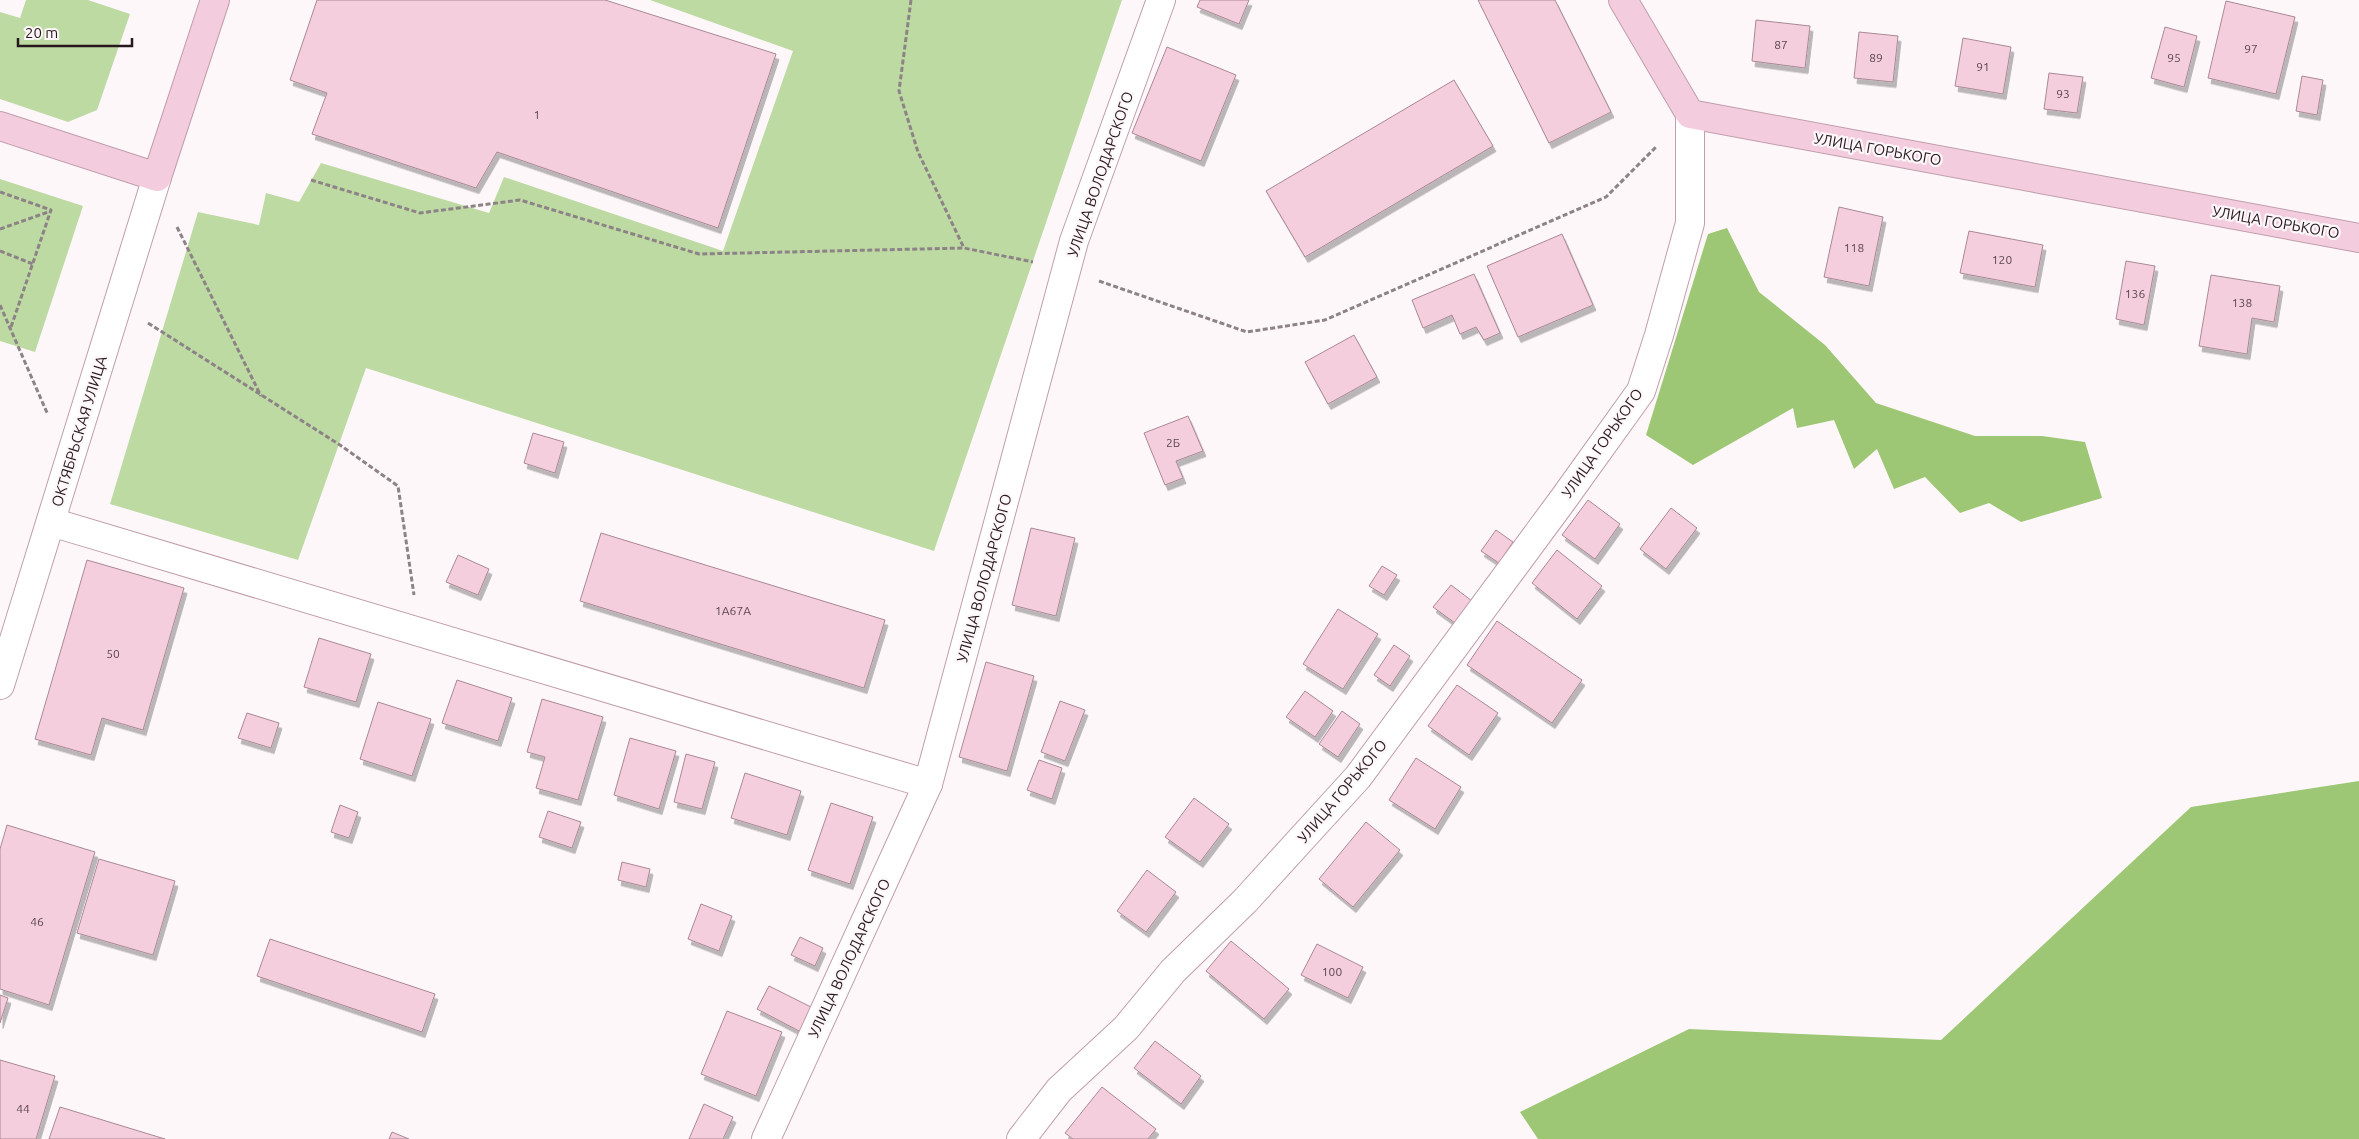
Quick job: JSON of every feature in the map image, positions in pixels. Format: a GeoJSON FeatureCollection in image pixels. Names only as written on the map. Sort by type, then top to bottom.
{"type":"FeatureCollection","features":[{"type":"Feature","properties":{"kind":"street"},"geometry":{"type":"LineString","coordinates":[[0,126],[156,180],[214,0]]}},
{"type":"Feature","properties":{"kind":"street","name":"УЛИЦА ВОЛОДАРСКОГО"},"geometry":{"type":"LineString","coordinates":[[766,1139],[928,784],[1068,270],[1074,241],[1161,0]]}},
{"type":"Feature","properties":{"kind":"street"},"geometry":{"type":"LineString","coordinates":[[1623,0],[1690,114]]}},
{"type":"Feature","properties":{"kind":"street","name":"УЛИЦА ГОРЬКОГО"},"geometry":{"type":"LineString","coordinates":[[1021,1139],[1059,1090],[1126,1028],[1173,971],[1244,901],[1358,777],[1562,501],[1640,391],[1659,335],[1690,223],[1690,114],[2359,238]]}},
{"type":"Feature","properties":{"kind":"street","name":"ОКТЯБРЬСКАЯ УЛИЦА"},"geometry":{"type":"LineString","coordinates":[[0,685],[156,180]]}},
{"type":"Feature","properties":{"kind":"street"},"geometry":{"type":"LineString","coordinates":[[51,522],[928,784]]}},
{"type":"Feature","properties":{"kind":"path"},"geometry":{"type":"LineString","coordinates":[[911,0],[899,91],[918,152],[964,248]]}},
{"type":"Feature","properties":{"kind":"path"},"geometry":{"type":"LineString","coordinates":[[311,180],[420,213],[520,200],[699,254],[964,248],[1068,270],[1247,332],[1325,320],[1606,198],[1690,114]]}},
{"type":"Feature","properties":{"kind":"path"},"geometry":{"type":"LineString","coordinates":[[156,180],[261,397]]}},
{"type":"Feature","properties":{"kind":"path"},"geometry":{"type":"LineString","coordinates":[[0,192],[52,210]]}},
{"type":"Feature","properties":{"kind":"path"},"geometry":{"type":"LineString","coordinates":[[0,229],[52,210]]}},
{"type":"Feature","properties":{"kind":"path"},"geometry":{"type":"LineString","coordinates":[[10,330],[52,210]]}},
{"type":"Feature","properties":{"kind":"path"},"geometry":{"type":"LineString","coordinates":[[0,251],[33,264]]}},
{"type":"Feature","properties":{"kind":"path"},"geometry":{"type":"LineString","coordinates":[[118,303],[261,397],[340,445],[398,486],[419,632]]}},
{"type":"Feature","properties":{"kind":"path"},"geometry":{"type":"LineString","coordinates":[[0,305],[69,464]]}},
{"type":"Feature","properties":{"kind":"green space"},"geometry":{"type":"Polygon","coordinates":[[[26,0],[88,0],[130,14],[97,110],[68,122],[0,99],[0,12],[20,18],[26,0]]]}},
{"type":"Feature","properties":{"kind":"green space"},"geometry":{"type":"Polygon","coordinates":[[[650,0],[1122,0],[934,551],[366,368],[298,560],[110,504],[198,212],[259,225],[266,193],[299,202],[321,163],[489,213],[504,177],[723,251],[793,51],[650,0]]]}},
{"type":"Feature","properties":{"kind":"green space"},"geometry":{"type":"Polygon","coordinates":[[[0,179],[83,206],[35,352],[0,341],[0,179]]]}},
{"type":"Feature","properties":{"kind":"green space"},"geometry":{"type":"Polygon","coordinates":[[[1727,228],[1759,292],[1825,345],[1876,403],[1975,436],[2042,436],[2085,442],[2102,498],[2021,522],[1989,503],[1960,513],[1925,477],[1894,489],[1877,449],[1854,469],[1834,420],[1797,428],[1793,408],[1693,465],[1646,435],[1708,234],[1727,228]]]}},
{"type":"Feature","properties":{"kind":"green space"},"geometry":{"type":"Polygon","coordinates":[[[2359,781],[2359,1139],[1538,1139],[1520,1112],[1689,1029],[1941,1040],[2191,807],[2359,781]]]}},
{"type":"Feature","properties":{"kind":"building"},"geometry":{"type":"Polygon","coordinates":[[[317,0],[605,0],[776,54],[718,228],[497,152],[476,188],[312,134],[327,93],[290,80],[317,0]]]}},
{"type":"Feature","properties":{"kind":"building"},"geometry":{"type":"Polygon","coordinates":[[[1200,0],[1249,0],[1239,24],[1197,7],[1200,0]]]}},
{"type":"Feature","properties":{"kind":"building"},"geometry":{"type":"Polygon","coordinates":[[[1478,0],[1555,0],[1611,112],[1549,143],[1478,0]]]}},
{"type":"Feature","properties":{"kind":"building"},"geometry":{"type":"Polygon","coordinates":[[[2226,1],[2295,17],[2276,94],[2208,78],[2226,1]]]}},
{"type":"Feature","properties":{"kind":"building"},"geometry":{"type":"Polygon","coordinates":[[[1756,20],[1810,26],[1805,68],[1752,61],[1756,20]]]}},
{"type":"Feature","properties":{"kind":"building"},"geometry":{"type":"Polygon","coordinates":[[[2165,27],[2197,36],[2184,87],[2151,78],[2165,27]]]}},
{"type":"Feature","properties":{"kind":"building"},"geometry":{"type":"Polygon","coordinates":[[[1859,32],[1898,36],[1893,82],[1854,78],[1859,32]]]}},
{"type":"Feature","properties":{"kind":"building"},"geometry":{"type":"Polygon","coordinates":[[[1963,38],[2011,47],[2003,94],[1955,86],[1963,38]]]}},
{"type":"Feature","properties":{"kind":"building"},"geometry":{"type":"Polygon","coordinates":[[[1167,47],[1236,75],[1201,161],[1132,133],[1167,47]]]}},
{"type":"Feature","properties":{"kind":"building"},"geometry":{"type":"Polygon","coordinates":[[[2049,73],[2083,77],[2077,113],[2044,109],[2049,73]]]}},
{"type":"Feature","properties":{"kind":"building"},"geometry":{"type":"Polygon","coordinates":[[[2302,76],[2323,80],[2317,115],[2296,111],[2302,76]]]}},
{"type":"Feature","properties":{"kind":"building"},"geometry":{"type":"Polygon","coordinates":[[[1454,80],[1493,146],[1305,257],[1266,191],[1454,80]]]}},
{"type":"Feature","properties":{"kind":"building"},"geometry":{"type":"Polygon","coordinates":[[[1839,207],[1883,217],[1869,286],[1824,277],[1839,207]]]}},
{"type":"Feature","properties":{"kind":"building"},"geometry":{"type":"Polygon","coordinates":[[[1969,231],[2043,245],[2035,287],[1960,273],[1969,231]]]}},
{"type":"Feature","properties":{"kind":"building"},"geometry":{"type":"Polygon","coordinates":[[[1562,234],[1593,305],[1518,337],[1487,266],[1562,234]]]}},
{"type":"Feature","properties":{"kind":"building"},"geometry":{"type":"Polygon","coordinates":[[[2126,261],[2155,266],[2144,325],[2116,319],[2126,261]]]}},
{"type":"Feature","properties":{"kind":"building"},"geometry":{"type":"Polygon","coordinates":[[[1474,274],[1500,333],[1484,340],[1476,327],[1460,334],[1452,315],[1423,328],[1412,300],[1474,274]]]}},
{"type":"Feature","properties":{"kind":"building"},"geometry":{"type":"Polygon","coordinates":[[[2211,275],[2280,286],[2274,322],[2252,318],[2247,354],[2199,346],[2211,275]]]}},
{"type":"Feature","properties":{"kind":"building"},"geometry":{"type":"Polygon","coordinates":[[[1354,335],[1377,377],[1328,404],[1305,362],[1354,335]]]}},
{"type":"Feature","properties":{"kind":"building"},"geometry":{"type":"Polygon","coordinates":[[[1188,416],[1203,451],[1176,461],[1183,478],[1165,485],[1144,433],[1188,416]]]}},
{"type":"Feature","properties":{"kind":"building"},"geometry":{"type":"Polygon","coordinates":[[[533,433],[564,442],[555,473],[524,463],[533,433]]]}},
{"type":"Feature","properties":{"kind":"building"},"geometry":{"type":"Polygon","coordinates":[[[1588,500],[1620,524],[1595,559],[1562,535],[1588,500]]]}},
{"type":"Feature","properties":{"kind":"building"},"geometry":{"type":"Polygon","coordinates":[[[1671,508],[1697,528],[1666,569],[1640,549],[1671,508]]]}},
{"type":"Feature","properties":{"kind":"building"},"geometry":{"type":"Polygon","coordinates":[[[1031,528],[1075,538],[1056,616],[1012,605],[1031,528]]]}},
{"type":"Feature","properties":{"kind":"building"},"geometry":{"type":"Polygon","coordinates":[[[1496,530],[1513,542],[1499,563],[1481,551],[1496,530]]]}},
{"type":"Feature","properties":{"kind":"building"},"geometry":{"type":"Polygon","coordinates":[[[601,533],[885,620],[864,688],[580,601],[601,533]]]}},
{"type":"Feature","properties":{"kind":"building"},"geometry":{"type":"Polygon","coordinates":[[[1557,550],[1602,586],[1577,619],[1532,583],[1557,550]]]}},
{"type":"Feature","properties":{"kind":"building"},"geometry":{"type":"Polygon","coordinates":[[[458,555],[489,569],[478,595],[446,582],[458,555]]]}},
{"type":"Feature","properties":{"kind":"building"},"geometry":{"type":"Polygon","coordinates":[[[87,560],[184,588],[143,730],[102,718],[91,755],[35,739],[87,560]]]}},
{"type":"Feature","properties":{"kind":"building"},"geometry":{"type":"Polygon","coordinates":[[[1382,566],[1397,575],[1384,595],[1369,586],[1382,566]]]}},
{"type":"Feature","properties":{"kind":"building"},"geometry":{"type":"Polygon","coordinates":[[[1451,585],[1472,601],[1455,623],[1433,607],[1451,585]]]}},
{"type":"Feature","properties":{"kind":"building"},"geometry":{"type":"Polygon","coordinates":[[[1338,609],[1378,634],[1343,689],[1303,664],[1338,609]]]}},
{"type":"Feature","properties":{"kind":"building"},"geometry":{"type":"Polygon","coordinates":[[[1497,621],[1582,680],[1552,723],[1467,665],[1497,621]]]}},
{"type":"Feature","properties":{"kind":"building"},"geometry":{"type":"Polygon","coordinates":[[[319,638],[371,654],[356,702],[304,687],[319,638]]]}},
{"type":"Feature","properties":{"kind":"building"},"geometry":{"type":"Polygon","coordinates":[[[1394,645],[1410,656],[1390,686],[1374,675],[1394,645]]]}},
{"type":"Feature","properties":{"kind":"building"},"geometry":{"type":"Polygon","coordinates":[[[986,662],[1034,676],[1007,771],[959,757],[986,662]]]}},
{"type":"Feature","properties":{"kind":"building"},"geometry":{"type":"Polygon","coordinates":[[[457,680],[512,698],[498,741],[442,723],[457,680]]]}},
{"type":"Feature","properties":{"kind":"building"},"geometry":{"type":"Polygon","coordinates":[[[1457,685],[1498,713],[1469,755],[1428,726],[1457,685]]]}},
{"type":"Feature","properties":{"kind":"building"},"geometry":{"type":"Polygon","coordinates":[[[1305,691],[1333,711],[1315,737],[1286,717],[1305,691]]]}},
{"type":"Feature","properties":{"kind":"building"},"geometry":{"type":"Polygon","coordinates":[[[542,699],[603,717],[578,800],[536,788],[545,757],[527,752],[542,699]]]}},
{"type":"Feature","properties":{"kind":"building"},"geometry":{"type":"Polygon","coordinates":[[[1060,701],[1085,710],[1065,761],[1041,752],[1060,701]]]}},
{"type":"Feature","properties":{"kind":"building"},"geometry":{"type":"Polygon","coordinates":[[[378,702],[431,719],[412,776],[360,759],[378,702]]]}},
{"type":"Feature","properties":{"kind":"building"},"geometry":{"type":"Polygon","coordinates":[[[1342,711],[1360,724],[1338,757],[1319,744],[1342,711]]]}},
{"type":"Feature","properties":{"kind":"building"},"geometry":{"type":"Polygon","coordinates":[[[247,713],[279,723],[271,748],[238,738],[247,713]]]}},
{"type":"Feature","properties":{"kind":"building"},"geometry":{"type":"Polygon","coordinates":[[[630,738],[676,751],[659,809],[614,795],[630,738]]]}},
{"type":"Feature","properties":{"kind":"building"},"geometry":{"type":"Polygon","coordinates":[[[686,754],[715,762],[702,809],[674,802],[686,754]]]}},
{"type":"Feature","properties":{"kind":"building"},"geometry":{"type":"Polygon","coordinates":[[[1416,758],[1461,787],[1435,829],[1389,800],[1416,758]]]}},
{"type":"Feature","properties":{"kind":"building"},"geometry":{"type":"Polygon","coordinates":[[[1039,760],[1062,768],[1052,799],[1027,790],[1039,760]]]}},
{"type":"Feature","properties":{"kind":"building"},"geometry":{"type":"Polygon","coordinates":[[[745,773],[801,791],[787,835],[731,818],[745,773]]]}},
{"type":"Feature","properties":{"kind":"building"},"geometry":{"type":"Polygon","coordinates":[[[1194,798],[1229,824],[1200,862],[1165,837],[1194,798]]]}},
{"type":"Feature","properties":{"kind":"building"},"geometry":{"type":"Polygon","coordinates":[[[831,803],[873,817],[850,884],[808,870],[831,803]]]}},
{"type":"Feature","properties":{"kind":"building"},"geometry":{"type":"Polygon","coordinates":[[[340,805],[358,812],[349,838],[331,832],[340,805]]]}},
{"type":"Feature","properties":{"kind":"building"},"geometry":{"type":"Polygon","coordinates":[[[548,811],[581,822],[572,848],[539,837],[548,811]]]}},
{"type":"Feature","properties":{"kind":"building"},"geometry":{"type":"Polygon","coordinates":[[[1366,822],[1400,850],[1353,907],[1319,879],[1366,822]]]}},
{"type":"Feature","properties":{"kind":"building"},"geometry":{"type":"Polygon","coordinates":[[[7,825],[95,852],[49,1005],[0,989],[0,849],[7,825]]]}},
{"type":"Feature","properties":{"kind":"building"},"geometry":{"type":"Polygon","coordinates":[[[99,859],[175,881],[153,955],[77,933],[99,859]]]}},
{"type":"Feature","properties":{"kind":"building"},"geometry":{"type":"Polygon","coordinates":[[[622,862],[650,869],[646,887],[618,880],[622,862]]]}},
{"type":"Feature","properties":{"kind":"building"},"geometry":{"type":"Polygon","coordinates":[[[1147,870],[1176,892],[1146,932],[1117,911],[1147,870]]]}},
{"type":"Feature","properties":{"kind":"building"},"geometry":{"type":"Polygon","coordinates":[[[701,904],[732,916],[719,951],[688,939],[701,904]]]}},
{"type":"Feature","properties":{"kind":"building"},"geometry":{"type":"Polygon","coordinates":[[[800,937],[823,948],[815,966],[791,955],[800,937]]]}},
{"type":"Feature","properties":{"kind":"building"},"geometry":{"type":"Polygon","coordinates":[[[270,939],[435,994],[422,1032],[257,976],[270,939]]]}},
{"type":"Feature","properties":{"kind":"building"},"geometry":{"type":"Polygon","coordinates":[[[1231,941],[1289,989],[1264,1019],[1206,971],[1231,941]]]}},
{"type":"Feature","properties":{"kind":"building"},"geometry":{"type":"Polygon","coordinates":[[[1317,944],[1363,967],[1348,998],[1301,975],[1317,944]]]}},
{"type":"Feature","properties":{"kind":"building"},"geometry":{"type":"Polygon","coordinates":[[[769,986],[813,1008],[801,1032],[757,1009],[769,986]]]}},
{"type":"Feature","properties":{"kind":"building"},"geometry":{"type":"Polygon","coordinates":[[[0,995],[8,998],[0,1023],[0,995]]]}},
{"type":"Feature","properties":{"kind":"building"},"geometry":{"type":"Polygon","coordinates":[[[727,1011],[782,1032],[756,1096],[701,1074],[727,1011]]]}},
{"type":"Feature","properties":{"kind":"building"},"geometry":{"type":"Polygon","coordinates":[[[1155,1041],[1201,1076],[1181,1104],[1134,1068],[1155,1041]]]}},
{"type":"Feature","properties":{"kind":"building"},"geometry":{"type":"Polygon","coordinates":[[[0,1060],[55,1076],[36,1139],[0,1139],[0,1060]]]}},
{"type":"Feature","properties":{"kind":"building"},"geometry":{"type":"Polygon","coordinates":[[[1102,1087],[1156,1129],[1148,1139],[1073,1139],[1065,1133],[1102,1087]]]}},
{"type":"Feature","properties":{"kind":"building"},"geometry":{"type":"Polygon","coordinates":[[[704,1104],[733,1117],[723,1139],[689,1139],[704,1104]]]}},
{"type":"Feature","properties":{"kind":"building"},"geometry":{"type":"Polygon","coordinates":[[[60,1107],[165,1139],[49,1139],[60,1107]]]}},
{"type":"Feature","properties":{"kind":"building"},"geometry":{"type":"Polygon","coordinates":[[[392,1132],[409,1139],[389,1139],[392,1132]]]}}]}
